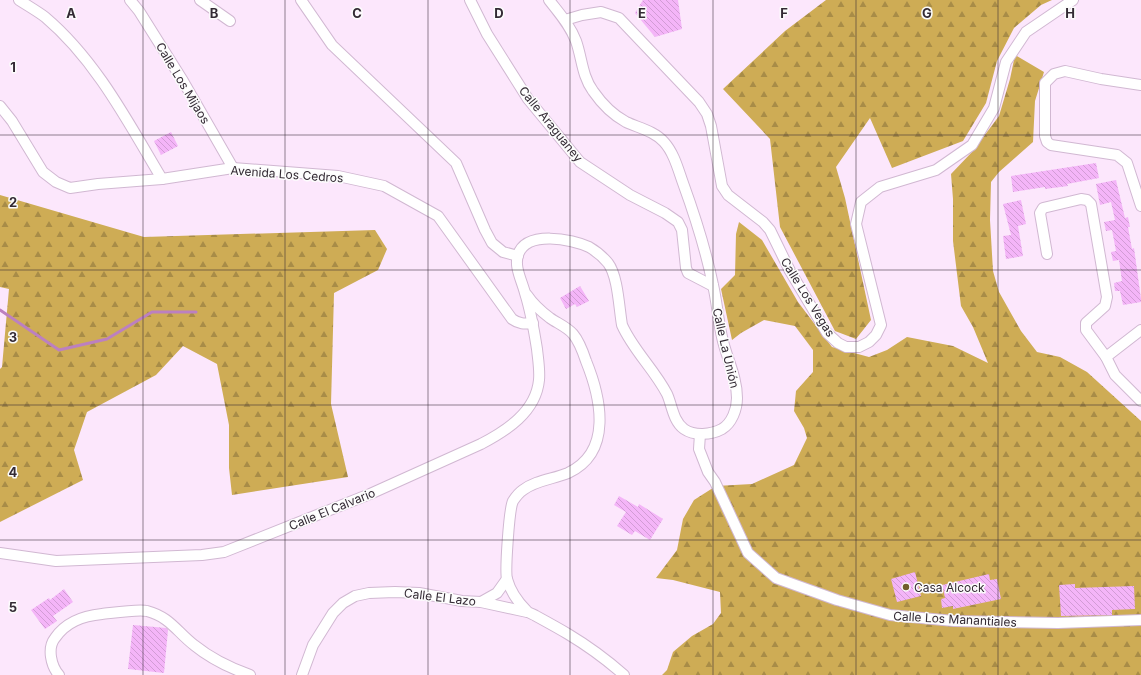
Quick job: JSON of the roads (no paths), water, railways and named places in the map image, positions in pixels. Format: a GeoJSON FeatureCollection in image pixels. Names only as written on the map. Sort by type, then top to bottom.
{"type":"FeatureCollection","features":[{"type":"Feature","properties":{"kind":"street"},"geometry":{"type":"LineString","coordinates":[[19,0],[44,16],[72,43],[109,92],[162,179]]}},
{"type":"Feature","properties":{"kind":"street","name":"Calle Los Mijaos"},"geometry":{"type":"LineString","coordinates":[[130,0],[139,11],[183,82],[233,168]]}},
{"type":"Feature","properties":{"kind":"street"},"geometry":{"type":"LineString","coordinates":[[200,0],[230,21]]}},
{"type":"Feature","properties":{"kind":"street"},"geometry":{"type":"LineString","coordinates":[[301,0],[332,45],[456,163],[492,243],[503,252],[518,256]]}},
{"type":"Feature","properties":{"kind":"street","name":"Calle Araguaney"},"geometry":{"type":"LineString","coordinates":[[470,0],[487,34],[528,99],[580,162],[630,195],[665,213],[678,222],[682,230],[686,268],[688,273],[713,286]]}},
{"type":"Feature","properties":{"kind":"street","name":"Calle La Unión"},"geometry":{"type":"LineString","coordinates":[[549,0],[571,29],[577,43],[586,78],[592,90],[612,113],[626,122],[655,134],[663,140],[674,158],[690,201],[713,286],[722,336],[734,378],[737,400],[729,423],[724,428],[717,432],[700,434]]}},
{"type":"Feature","properties":{"kind":"street","name":"Calle Los Vegas"},"geometry":{"type":"LineString","coordinates":[[565,20],[601,12],[619,18],[699,102],[707,114],[711,126],[722,186],[728,195],[763,222],[770,230],[790,271],[827,333],[838,343],[846,347],[860,347],[869,342],[876,335],[881,325],[856,224],[861,202],[880,186],[936,170],[972,145],[994,108],[1006,62],[1026,32],[1073,0]]}},
{"type":"Feature","properties":{"kind":"street"},"geometry":{"type":"LineString","coordinates":[[1141,85],[1101,79],[1065,71],[1054,74],[1045,83],[1045,136],[1047,142],[1051,145],[1117,155],[1127,163],[1141,206]]}},
{"type":"Feature","properties":{"kind":"street","name":"Avenida Los Cedros"},"geometry":{"type":"LineString","coordinates":[[0,106],[12,121],[43,172],[56,182],[70,188],[98,184],[162,179],[204,171],[233,168],[338,176],[384,186],[438,216],[440,227],[512,319],[522,324],[533,323]]}},
{"type":"Feature","properties":{"kind":"street"},"geometry":{"type":"LineString","coordinates":[[1047,254],[1040,213],[1041,210],[1043,208],[1081,199],[1090,202],[1106,298],[1105,306],[1086,323],[1085,327],[1106,357],[1115,374],[1141,401]]}},
{"type":"Feature","properties":{"kind":"street"},"geometry":{"type":"LineString","coordinates":[[624,675],[609,662],[568,634],[527,612],[514,596],[507,579],[509,531],[513,501],[523,490],[579,467],[590,456],[596,443],[600,428],[598,402],[593,380],[586,360],[572,333],[550,318],[530,300],[525,292],[518,270],[518,256],[524,246],[529,242],[549,238],[577,243],[589,247],[607,262],[614,274],[622,324],[628,337],[657,376],[668,396],[676,418],[680,424],[684,429],[692,433],[700,434]]}},
{"type":"Feature","properties":{"kind":"street","name":"Calle El Calvario"},"geometry":{"type":"LineString","coordinates":[[0,553],[12,556],[56,561],[214,554],[235,549],[370,494],[480,444],[504,431],[520,418],[534,397],[539,379],[539,366],[533,323],[525,292]]}},
{"type":"Feature","properties":{"kind":"street"},"geometry":{"type":"LineString","coordinates":[[533,323],[536,319],[542,317],[550,318]]}},
{"type":"Feature","properties":{"kind":"street"},"geometry":{"type":"LineString","coordinates":[[1106,357],[1141,330]]}},
{"type":"Feature","properties":{"kind":"street","name":"Calle Los Manantiales"},"geometry":{"type":"LineString","coordinates":[[700,434],[699,449],[708,472],[715,482],[748,554],[776,578],[837,600],[890,615],[954,621],[1058,623],[1141,620]]}},
{"type":"Feature","properties":{"kind":"street"},"geometry":{"type":"LineString","coordinates":[[481,602],[497,593],[507,579]]}},
{"type":"Feature","properties":{"kind":"street","name":"Calle El Lazo"},"geometry":{"type":"LineString","coordinates":[[302,675],[313,645],[333,613],[343,603],[355,596],[369,593],[419,593],[462,601],[481,602],[527,612]]}},
{"type":"Feature","properties":{"kind":"street"},"geometry":{"type":"LineString","coordinates":[[59,675],[50,658],[53,639],[67,624],[90,615],[147,611],[170,622],[193,644],[212,658],[250,675]]}},
{"type":"Feature","properties":{"kind":"waterway"},"geometry":{"type":"LineString","coordinates":[[0,310],[59,350],[107,339],[152,312],[196,312]]}},
{"type":"Feature","properties":{"kind":"place","name":"Casa Alcock"},"geometry":{"type":"Point","coordinates":[906,587]}}]}
